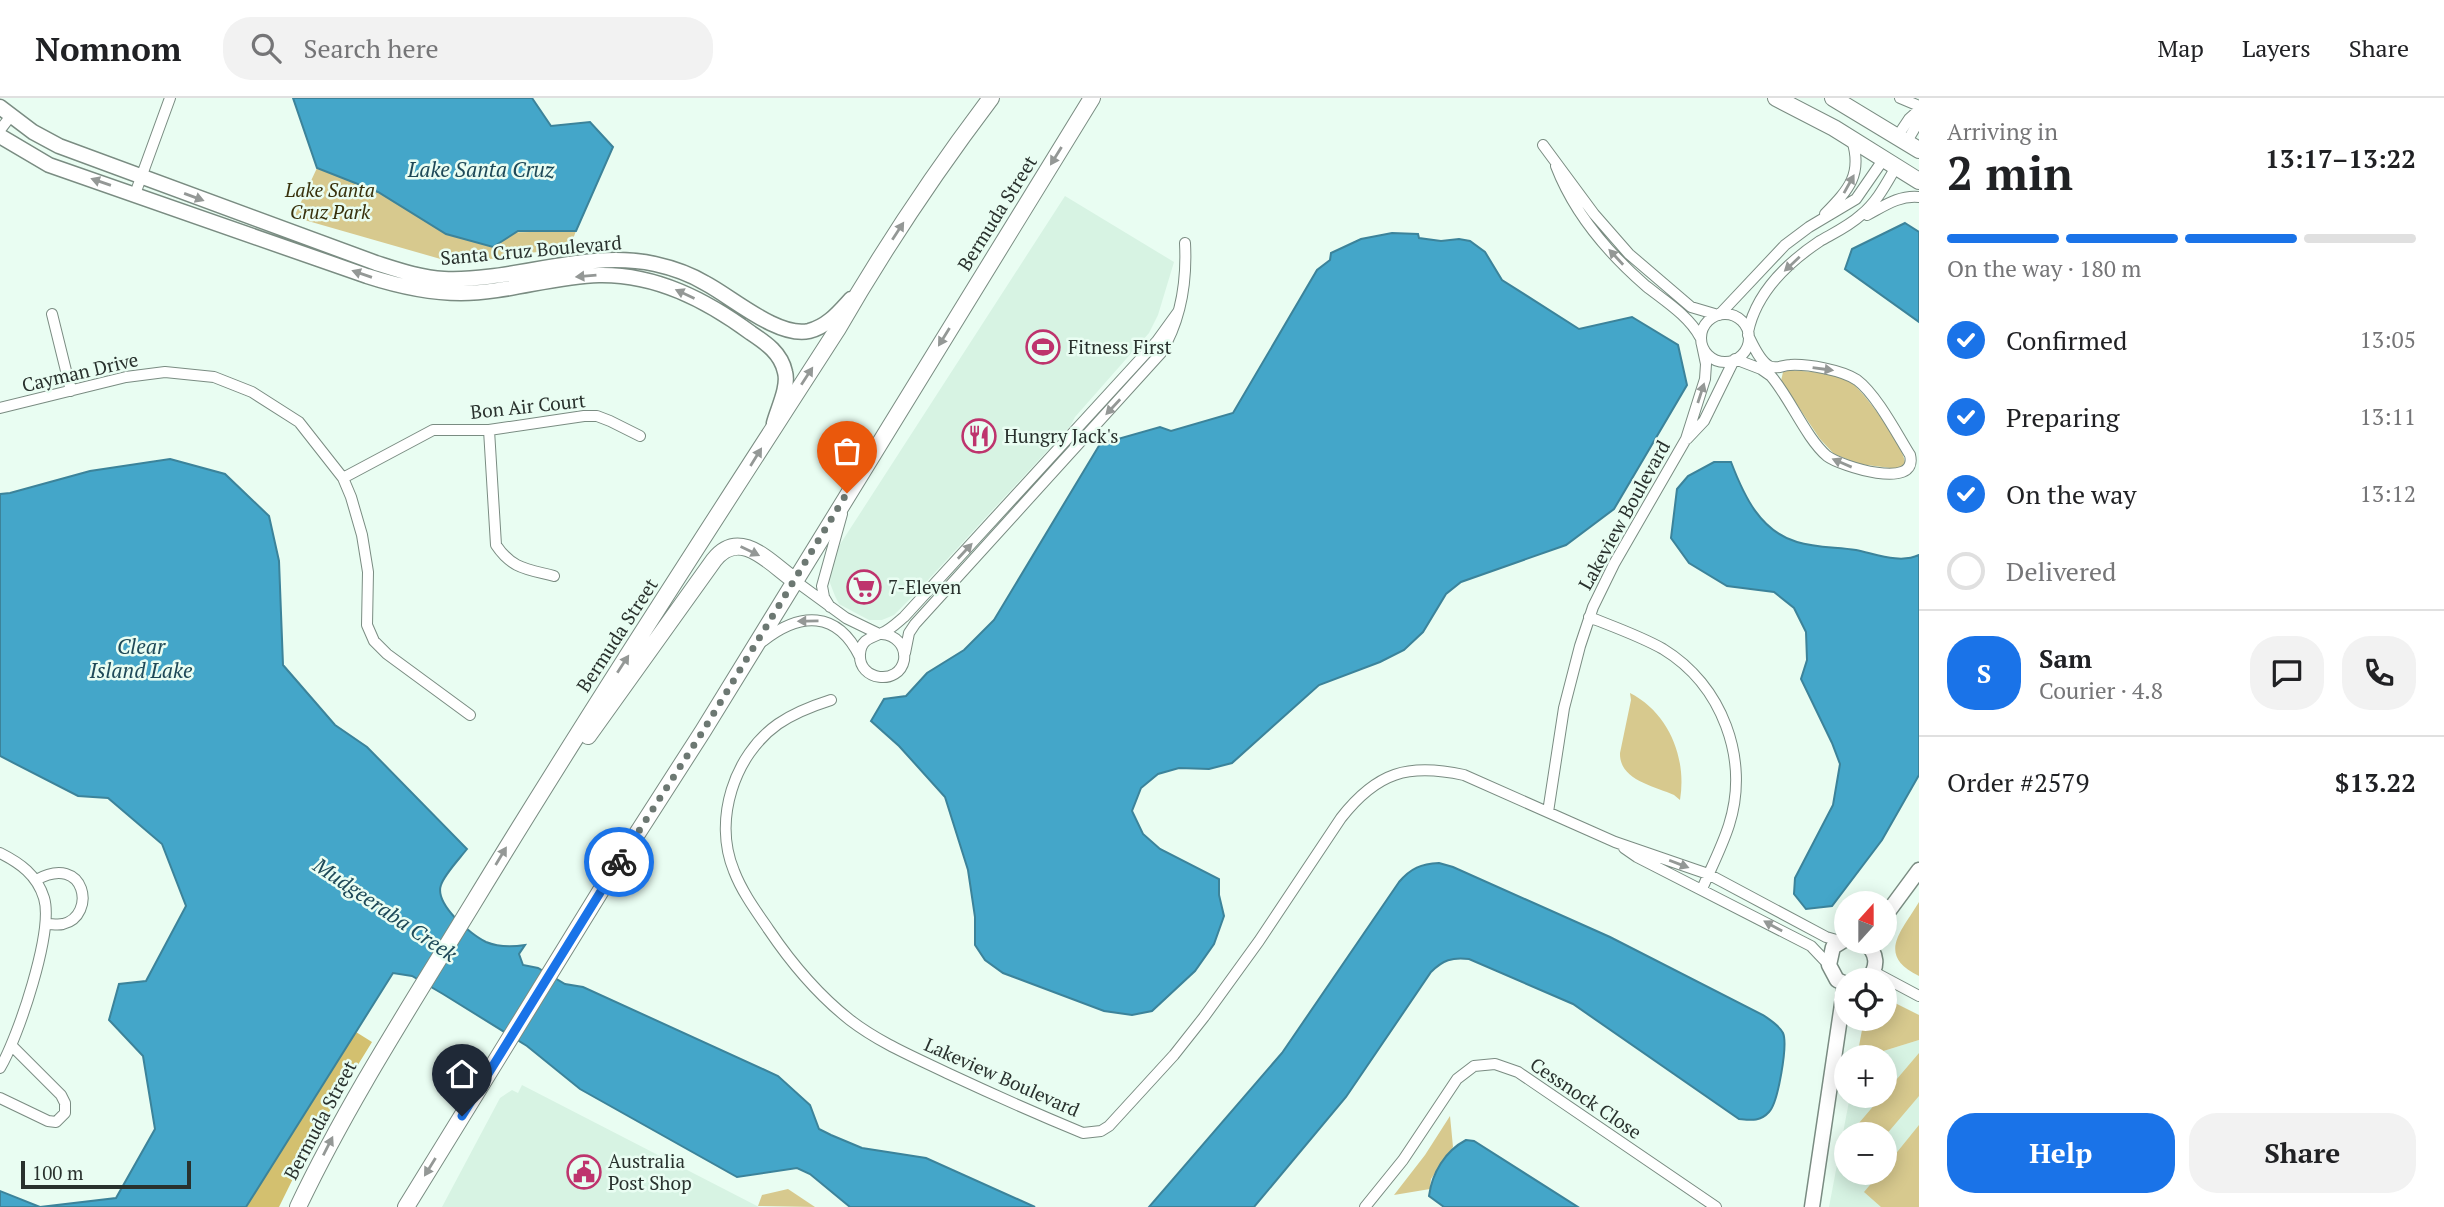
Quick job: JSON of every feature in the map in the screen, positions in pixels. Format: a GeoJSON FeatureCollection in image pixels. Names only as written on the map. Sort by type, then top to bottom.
{"type":"FeatureCollection","features":[{"type":"Feature","properties":{"kind":"main road","name":"Bermuda Street"},"geometry":{"type":"LineString","coordinates":[[298,1207],[328,1143],[374,1063],[535,801],[837,330],[858,292],[946,159],[991,98]]}},
{"type":"Feature","properties":{"kind":"main road","name":"Bermuda Street"},"geometry":{"type":"LineString","coordinates":[[406,1207],[553,967],[703,731],[1092,98]]}},
{"type":"Feature","properties":{"kind":"main road"},"geometry":{"type":"LineString","coordinates":[[1776,98],[1919,181]]}},
{"type":"Feature","properties":{"kind":"main road"},"geometry":{"type":"LineString","coordinates":[[1833,98],[1907,143],[1889,163]]}},
{"type":"Feature","properties":{"kind":"main road"},"geometry":{"type":"LineString","coordinates":[[535,801],[619,696],[721,552],[731,546],[744,546],[794,580]]}},
{"type":"Feature","properties":{"kind":"street"},"geometry":{"type":"LineString","coordinates":[[135,194],[170,98]]}},
{"type":"Feature","properties":{"kind":"street"},"geometry":{"type":"LineString","coordinates":[[1900,98],[1919,108],[1909,119],[1907,143]]}},
{"type":"Feature","properties":{"kind":"street"},"geometry":{"type":"LineString","coordinates":[[0,130],[5,112]]}},
{"type":"Feature","properties":{"kind":"street","name":"Santa Cruz Boulevard"},"geometry":{"type":"LineString","coordinates":[[5,112],[59,146],[376,263],[425,276],[465,278],[617,260],[657,264],[689,275],[778,326],[799,332],[810,331],[826,324],[858,292]]}},
{"type":"Feature","properties":{"kind":"street"},"geometry":{"type":"LineString","coordinates":[[1907,143],[1919,121]]}},
{"type":"Feature","properties":{"kind":"street","name":"Santa Cruz Boulevard"},"geometry":{"type":"LineString","coordinates":[[0,136],[49,164],[367,276],[418,290],[464,294],[599,275],[653,281],[678,290],[716,309],[766,343],[779,357],[786,376],[771,434]]}},
{"type":"Feature","properties":{"kind":"street"},"geometry":{"type":"LineString","coordinates":[[1820,220],[1842,196],[1854,176],[1856,158],[1852,140]]}},
{"type":"Feature","properties":{"kind":"street"},"geometry":{"type":"LineString","coordinates":[[1543,145],[1554,158],[1564,186],[1619,260],[1691,323],[1708,355],[1716,360],[1734,360],[1763,370],[1776,382],[1817,444],[1832,459],[1851,468],[1896,474],[1905,473],[1911,468],[1911,457],[1870,393],[1857,380],[1834,370],[1791,365],[1775,368],[1766,363],[1744,324],[1737,317],[1693,308],[1658,280],[1586,213]]}},
{"type":"Feature","properties":{"kind":"street"},"geometry":{"type":"LineString","coordinates":[[1701,341],[1705,323],[1718,315],[1773,255],[1796,236],[1856,199],[1889,163]]}},
{"type":"Feature","properties":{"kind":"street","name":"Lakeview Boulevard"},"geometry":{"type":"LineString","coordinates":[[1686,439],[1704,421],[1734,360],[1744,352],[1754,309],[1777,278],[1805,251],[1848,226],[1868,210],[1877,199],[1889,163]]}},
{"type":"Feature","properties":{"kind":"street"},"geometry":{"type":"LineString","coordinates":[[1848,226],[1897,199],[1906,196],[1919,197]]}},
{"type":"Feature","properties":{"kind":"street"},"geometry":{"type":"LineString","coordinates":[[750,652],[783,626],[811,619],[823,622],[842,633],[867,671],[879,677],[895,673],[904,660],[910,631],[929,607],[1161,353],[1178,312],[1185,280],[1185,243]]}},
{"type":"Feature","properties":{"kind":"street"},"geometry":{"type":"LineString","coordinates":[[653,281],[657,264]]}},
{"type":"Feature","properties":{"kind":"street"},"geometry":{"type":"LineString","coordinates":[[1650,289],[1658,280]]}},
{"type":"Feature","properties":{"kind":"street"},"geometry":{"type":"LineString","coordinates":[[727,296],[743,311],[783,338],[778,345],[766,343]]}},
{"type":"Feature","properties":{"kind":"street"},"geometry":{"type":"LineString","coordinates":[[860,657],[865,642],[901,620],[1163,335],[1178,312]]}},
{"type":"Feature","properties":{"kind":"street"},"geometry":{"type":"LineString","coordinates":[[52,314],[71,391]]}},
{"type":"Feature","properties":{"kind":"street","name":"Lakeview Boulevard"},"geometry":{"type":"LineString","coordinates":[[1548,812],[1563,708],[1589,617],[1614,564],[1686,439],[1705,379],[1706,364],[1701,341]]}},
{"type":"Feature","properties":{"kind":"street"},"geometry":{"type":"LineString","coordinates":[[1776,382],[1776,373],[1781,367]]}},
{"type":"Feature","properties":{"kind":"street","name":"Cayman Drive"},"geometry":{"type":"LineString","coordinates":[[0,408],[126,377],[165,372],[214,377],[252,392],[299,422],[343,478],[362,535],[368,572],[367,625],[374,641],[387,654],[470,715]]}},
{"type":"Feature","properties":{"kind":"street"},"geometry":{"type":"LineString","coordinates":[[1122,379],[1132,387]]}},
{"type":"Feature","properties":{"kind":"street","name":"Bon Air Court"},"geometry":{"type":"LineString","coordinates":[[343,478],[433,430],[489,430],[597,416],[640,436]]}},
{"type":"Feature","properties":{"kind":"street"},"geometry":{"type":"LineString","coordinates":[[1077,429],[1085,437]]}},
{"type":"Feature","properties":{"kind":"street"},"geometry":{"type":"LineString","coordinates":[[489,430],[496,545],[505,559],[554,576]]}},
{"type":"Feature","properties":{"kind":"street"},"geometry":{"type":"LineString","coordinates":[[830,607],[823,596],[823,583],[847,493]]}},
{"type":"Feature","properties":{"kind":"street"},"geometry":{"type":"LineString","coordinates":[[985,528],[994,537]]}},
{"type":"Feature","properties":{"kind":"street"},"geometry":{"type":"LineString","coordinates":[[794,580],[855,623],[881,634],[891,635],[900,643],[904,660]]}},
{"type":"Feature","properties":{"kind":"street"},"geometry":{"type":"LineString","coordinates":[[929,590],[929,607]]}},
{"type":"Feature","properties":{"kind":"street"},"geometry":{"type":"LineString","coordinates":[[1589,617],[1644,639],[1682,662],[1705,688],[1723,717],[1735,755],[1735,796],[1729,824],[1702,889]]}},
{"type":"Feature","properties":{"kind":"street","name":"Lakeview Boulevard"},"geometry":{"type":"LineString","coordinates":[[831,700],[790,716],[776,725],[762,737],[742,765],[730,797],[726,830],[733,869],[741,887],[791,962],[809,983],[850,1019],[890,1046],[1009,1102],[1083,1133],[1101,1131],[1109,1126],[1174,1055],[1237,973],[1357,798],[1375,784],[1415,769],[1438,769],[1464,775],[1615,842],[1708,874],[1826,937],[1834,938]]}},
{"type":"Feature","properties":{"kind":"street"},"geometry":{"type":"LineString","coordinates":[[1615,842],[1637,857],[1811,946],[1829,965]]}},
{"type":"Feature","properties":{"kind":"street"},"geometry":{"type":"LineString","coordinates":[[0,853],[20,863],[36,880],[44,898],[47,924],[12,1045],[0,1068]]}},
{"type":"Feature","properties":{"kind":"street"},"geometry":{"type":"LineString","coordinates":[[1897,900],[1919,870]]}},
{"type":"Feature","properties":{"kind":"street"},"geometry":{"type":"LineString","coordinates":[[36,880],[47,874],[61,872],[70,875],[79,883],[84,895],[81,909],[73,920],[64,924],[47,924]]}},
{"type":"Feature","properties":{"kind":"street"},"geometry":{"type":"LineString","coordinates":[[1834,946],[1829,965],[1834,976]]}},
{"type":"Feature","properties":{"kind":"street"},"geometry":{"type":"LineString","coordinates":[[1897,987],[1919,996]]}},
{"type":"Feature","properties":{"kind":"street"},"geometry":{"type":"LineString","coordinates":[[1812,1207],[1839,1031]]}},
{"type":"Feature","properties":{"kind":"street"},"geometry":{"type":"LineString","coordinates":[[0,1098],[48,1121],[57,1122],[65,1113],[65,1103],[61,1095],[12,1045]]}},
{"type":"Feature","properties":{"kind":"street","name":"Cessnock Close"},"geometry":{"type":"LineString","coordinates":[[1365,1207],[1403,1160],[1457,1079],[1474,1066],[1495,1064],[1518,1072],[1716,1207]]}},
{"type":"Feature","properties":{"kind":"shaded area"},"geometry":{"type":"Polygon","coordinates":[[[1065,196],[1174,262],[1158,315],[1149,333],[1075,417],[1071,425],[917,592],[894,615],[882,620],[869,620],[839,604],[835,596],[830,583],[831,568],[839,546],[1065,196]]]}},
{"type":"Feature","properties":{"kind":"shaded area"},"geometry":{"type":"Polygon","coordinates":[[[356,1032],[372,1042],[313,1138],[279,1207],[246,1207],[356,1032]]]}},
{"type":"Feature","properties":{"kind":"shaded area"},"geometry":{"type":"Polygon","coordinates":[[[1919,1040],[1919,1207],[1829,1207],[1834,1181],[1834,1185],[1897,1185],[1897,1122],[1845,1122],[1848,1108],[1897,1108],[1897,1047],[1919,1040]]]}},
{"type":"Feature","properties":{"kind":"shaded area"},"geometry":{"type":"Polygon","coordinates":[[[522,1085],[759,1207],[442,1207],[500,1098],[512,1090],[518,1093],[522,1085]]]}},
{"type":"Feature","properties":{"kind":"green space","name":"Lake Santa Cruz Park"},"geometry":{"type":"Polygon","coordinates":[[[317,168],[378,192],[446,234],[576,231],[570,247],[458,264],[294,217],[317,168]]]}},
{"type":"Feature","properties":{"kind":"green space"},"geometry":{"type":"Polygon","coordinates":[[[1791,370],[1836,376],[1856,386],[1892,434],[1905,465],[1898,469],[1859,464],[1834,454],[1820,439],[1781,381],[1783,372],[1791,370]]]}},
{"type":"Feature","properties":{"kind":"green space"},"geometry":{"type":"Polygon","coordinates":[[[1630,693],[1655,712],[1672,738],[1681,768],[1680,800],[1631,776],[1621,762],[1620,753],[1631,700],[1630,693]]]}},
{"type":"Feature","properties":{"kind":"green space"},"geometry":{"type":"Polygon","coordinates":[[[1919,902],[1919,976],[1898,960],[1897,940],[1919,902]]]}},
{"type":"Feature","properties":{"kind":"green space"},"geometry":{"type":"Polygon","coordinates":[[[1897,1004],[1919,1015],[1919,1040],[1897,1047],[1859,1045],[1862,1031],[1897,1031],[1897,1004]]]}},
{"type":"Feature","properties":{"kind":"green space"},"geometry":{"type":"Polygon","coordinates":[[[1919,1053],[1919,1096],[1897,1122],[1860,1122],[1872,1108],[1897,1108],[1897,1079],[1919,1053]]]}},
{"type":"Feature","properties":{"kind":"green space"},"geometry":{"type":"Polygon","coordinates":[[[1450,1116],[1453,1147],[1431,1179],[1430,1189],[1394,1195],[1425,1155],[1450,1116]]]}},
{"type":"Feature","properties":{"kind":"green space"},"geometry":{"type":"Polygon","coordinates":[[[1919,1125],[1919,1207],[1881,1207],[1864,1192],[1870,1185],[1897,1185],[1897,1152],[1919,1125]]]}},
{"type":"Feature","properties":{"kind":"green space"},"geometry":{"type":"Polygon","coordinates":[[[788,1189],[815,1207],[758,1206],[762,1195],[788,1189]]]}},
{"type":"Feature","properties":{"kind":"water","name":"Lake Santa Cruz"},"geometry":{"type":"Polygon","coordinates":[[[293,98],[532,98],[551,126],[590,122],[613,147],[576,231],[518,231],[493,247],[446,234],[378,192],[317,168],[293,98]]]}},
{"type":"Feature","properties":{"kind":"water"},"geometry":{"type":"Polygon","coordinates":[[[1905,223],[1919,232],[1919,322],[1845,269],[1852,249],[1905,223]]]}},
{"type":"Feature","properties":{"kind":"water"},"geometry":{"type":"Polygon","coordinates":[[[1392,233],[1418,234],[1419,238],[1441,241],[1470,241],[1485,252],[1502,280],[1579,329],[1632,317],[1678,345],[1687,385],[1614,509],[1566,545],[1461,582],[1446,594],[1423,632],[1404,650],[1319,685],[1232,763],[1209,769],[1179,768],[1158,774],[1141,788],[1132,811],[1143,834],[1160,849],[1219,879],[1219,895],[1224,916],[1214,944],[1195,971],[1152,1011],[1132,1015],[1104,1011],[1003,973],[985,960],[975,945],[975,917],[968,870],[945,797],[899,746],[871,721],[884,699],[906,696],[927,673],[964,650],[994,620],[1100,444],[1160,427],[1171,431],[1233,413],[1317,270],[1330,260],[1331,253],[1361,239],[1392,233]]]}},
{"type":"Feature","properties":{"kind":"water","name":"Clear Island Lake"},"geometry":{"type":"Polygon","coordinates":[[[170,459],[225,474],[269,516],[279,561],[283,665],[335,725],[367,747],[467,849],[445,876],[440,893],[448,910],[463,926],[491,944],[525,945],[519,954],[523,965],[538,968],[565,984],[583,987],[778,1076],[810,1105],[819,1129],[831,1135],[862,1148],[926,1158],[1035,1207],[850,1207],[810,1174],[797,1168],[737,1177],[580,1089],[527,1046],[443,994],[412,976],[393,973],[246,1207],[40,1207],[116,1198],[155,1129],[143,1056],[109,1020],[119,984],[146,981],[186,906],[162,844],[108,798],[78,796],[0,756],[0,494],[90,471],[170,459]]]}},
{"type":"Feature","properties":{"kind":"water"},"geometry":{"type":"Polygon","coordinates":[[[1714,462],[1731,462],[1748,499],[1763,521],[1784,537],[1797,542],[1904,559],[1919,555],[1919,775],[1882,840],[1843,891],[1834,891],[1832,906],[1806,909],[1794,894],[1795,878],[1833,805],[1840,764],[1801,679],[1807,660],[1806,632],[1794,608],[1774,592],[1727,586],[1689,563],[1671,538],[1677,489],[1688,476],[1714,462]]]}},
{"type":"Feature","properties":{"kind":"water"},"geometry":{"type":"Polygon","coordinates":[[[1439,863],[1610,937],[1774,1023],[1783,1033],[1784,1049],[1779,1086],[1769,1112],[1758,1119],[1739,1119],[1573,1004],[1469,959],[1458,958],[1444,962],[1431,972],[1346,1097],[1254,1207],[1149,1207],[1282,1053],[1399,882],[1417,868],[1439,863]]]}},
{"type":"Feature","properties":{"kind":"water"},"geometry":{"type":"Polygon","coordinates":[[[1466,1140],[1474,1141],[1578,1207],[1444,1207],[1429,1196],[1433,1179],[1446,1156],[1466,1140]]]}},
{"type":"Feature","properties":{"kind":"water"},"geometry":{"type":"Polygon","coordinates":[[[0,1191],[40,1207],[0,1207],[0,1191]]]}},
{"type":"Feature","properties":{"kind":"way so far"},"geometry":{"type":"LineString","coordinates":[[619,862],[703,731],[847,493]]}},
{"type":"Feature","properties":{"kind":"place","name":"Fitness First"},"geometry":{"type":"Point","coordinates":[1043,347]}},
{"type":"Feature","properties":{"kind":"place","name":"Hungry Jack's"},"geometry":{"type":"Point","coordinates":[979,436]}},
{"type":"Feature","properties":{"kind":"place","name":"7-Eleven"},"geometry":{"type":"Point","coordinates":[864,587]}},
{"type":"Feature","properties":{"kind":"place","name":"Australia Post Shop"},"geometry":{"type":"Point","coordinates":[584,1172]}},
{"type":"Feature","properties":{"kind":"route"},"geometry":{"type":"LineString","coordinates":[[462,1116],[619,862]]}},
{"type":"Feature","properties":{"kind":"water label","name":"Mudgeeraba Creek"},"geometry":{"type":"Point","coordinates":[385,910]}}]}
